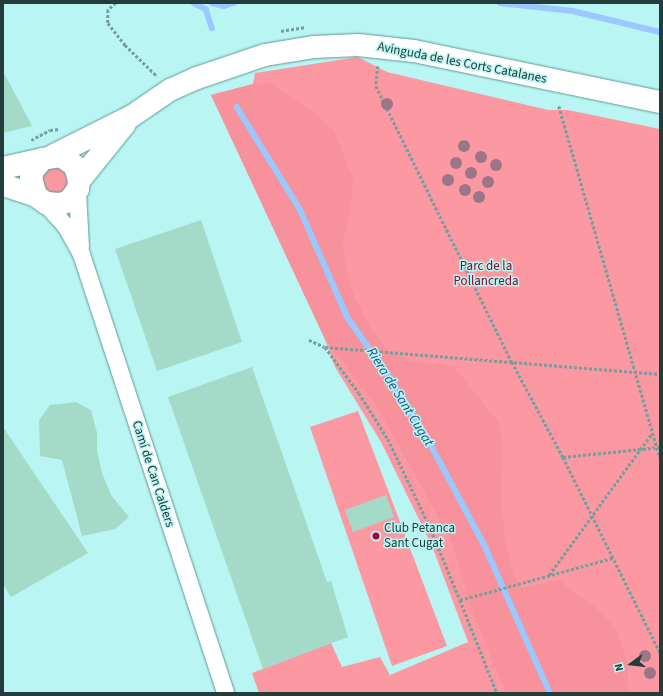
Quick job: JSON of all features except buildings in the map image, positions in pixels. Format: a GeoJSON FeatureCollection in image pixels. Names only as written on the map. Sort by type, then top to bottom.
{"type":"FeatureCollection","features":[{"type":"Feature","properties":{"kind":"main road","name":"Avinguda de les Corts Catalanes"},"geometry":{"type":"LineString","coordinates":[[3,168],[47,157],[132,116],[170,90],[215,71],[265,55],[314,47],[380,46],[660,102]]}},
{"type":"Feature","properties":{"kind":"main road","name":"Avinguda de les Corts Catalanes"},"geometry":{"type":"LineString","coordinates":[[3,185],[40,199],[62,204],[69,201],[110,139],[132,116]]}},
{"type":"Feature","properties":{"kind":"main road"},"geometry":{"type":"LineString","coordinates":[[40,199],[31,178],[33,170],[47,157],[68,160],[75,166],[78,186]]}},
{"type":"Feature","properties":{"kind":"street","name":"Camí de Can Calders"},"geometry":{"type":"LineString","coordinates":[[78,186],[81,254]]}},
{"type":"Feature","properties":{"kind":"street","name":"Camí de Can Calders"},"geometry":{"type":"LineString","coordinates":[[40,199],[65,225],[81,254],[225,693]]}},
{"type":"Feature","properties":{"kind":"path"},"geometry":{"type":"LineString","coordinates":[[116,3],[111,4],[107,16],[111,28],[125,45],[170,90]]}},
{"type":"Feature","properties":{"kind":"path"},"geometry":{"type":"LineString","coordinates":[[380,46],[376,86],[512,362],[563,457],[660,652]]}},
{"type":"Feature","properties":{"kind":"path"},"geometry":{"type":"LineString","coordinates":[[559,106],[637,372],[652,433],[658,447],[660,458]]}},
{"type":"Feature","properties":{"kind":"path"},"geometry":{"type":"LineString","coordinates":[[309,340],[326,346],[660,374]]}},
{"type":"Feature","properties":{"kind":"path"},"geometry":{"type":"LineString","coordinates":[[326,346],[359,393],[388,439],[430,525],[496,693]]}},
{"type":"Feature","properties":{"kind":"path"},"geometry":{"type":"LineString","coordinates":[[548,575],[652,433]]}},
{"type":"Feature","properties":{"kind":"path"},"geometry":{"type":"LineString","coordinates":[[563,457],[658,447]]}},
{"type":"Feature","properties":{"kind":"path"},"geometry":{"type":"LineString","coordinates":[[460,600],[613,558]]}},
{"type":"Feature","properties":{"kind":"green space","name":"Parc de la Pollancreda"},"geometry":{"type":"Polygon","coordinates":[[[358,57],[387,72],[548,110],[568,110],[660,129],[660,693],[259,693],[252,673],[331,643],[342,667],[380,657],[390,675],[468,642],[432,546],[381,442],[335,367],[324,337],[211,95],[253,84],[255,73],[358,57]]]}},
{"type":"Feature","properties":{"kind":"green space"},"geometry":{"type":"Polygon","coordinates":[[[56,167],[65,171],[69,180],[65,189],[56,193],[47,189],[43,180],[47,171],[56,167]]]}},
{"type":"Feature","properties":{"kind":"green space","name":"Club Petanca Sant Cugat"},"geometry":{"type":"Polygon","coordinates":[[[358,411],[447,646],[392,666],[310,427],[358,411]]]}},
{"type":"Feature","properties":{"kind":"shaded area"},"geometry":{"type":"Polygon","coordinates":[[[271,83],[310,109],[334,131],[353,179],[350,214],[343,242],[346,268],[352,291],[370,327],[390,353],[404,356],[411,361],[454,367],[498,422],[503,444],[501,503],[506,546],[514,576],[521,588],[562,579],[564,584],[595,607],[615,627],[627,662],[629,693],[506,693],[473,613],[451,540],[379,410],[324,337],[211,95],[253,84],[271,83]]]}},
{"type":"Feature","properties":{"kind":"waterway","name":"Riera de Sant Cugat"},"geometry":{"type":"LineString","coordinates":[[194,3],[206,9],[212,28]]}},
{"type":"Feature","properties":{"kind":"waterway"},"geometry":{"type":"LineString","coordinates":[[212,3],[224,6],[234,3]]}},
{"type":"Feature","properties":{"kind":"waterway"},"geometry":{"type":"LineString","coordinates":[[500,3],[573,11],[660,32]]}},
{"type":"Feature","properties":{"kind":"waterway","name":"Riera de Sant Cugat"},"geometry":{"type":"LineString","coordinates":[[237,107],[300,209],[348,318],[390,377],[430,443],[485,546],[550,693]]}},
{"type":"Feature","properties":{"kind":"place","name":"Club Petanca Sant Cugat"},"geometry":{"type":"Point","coordinates":[376,536]}}]}
